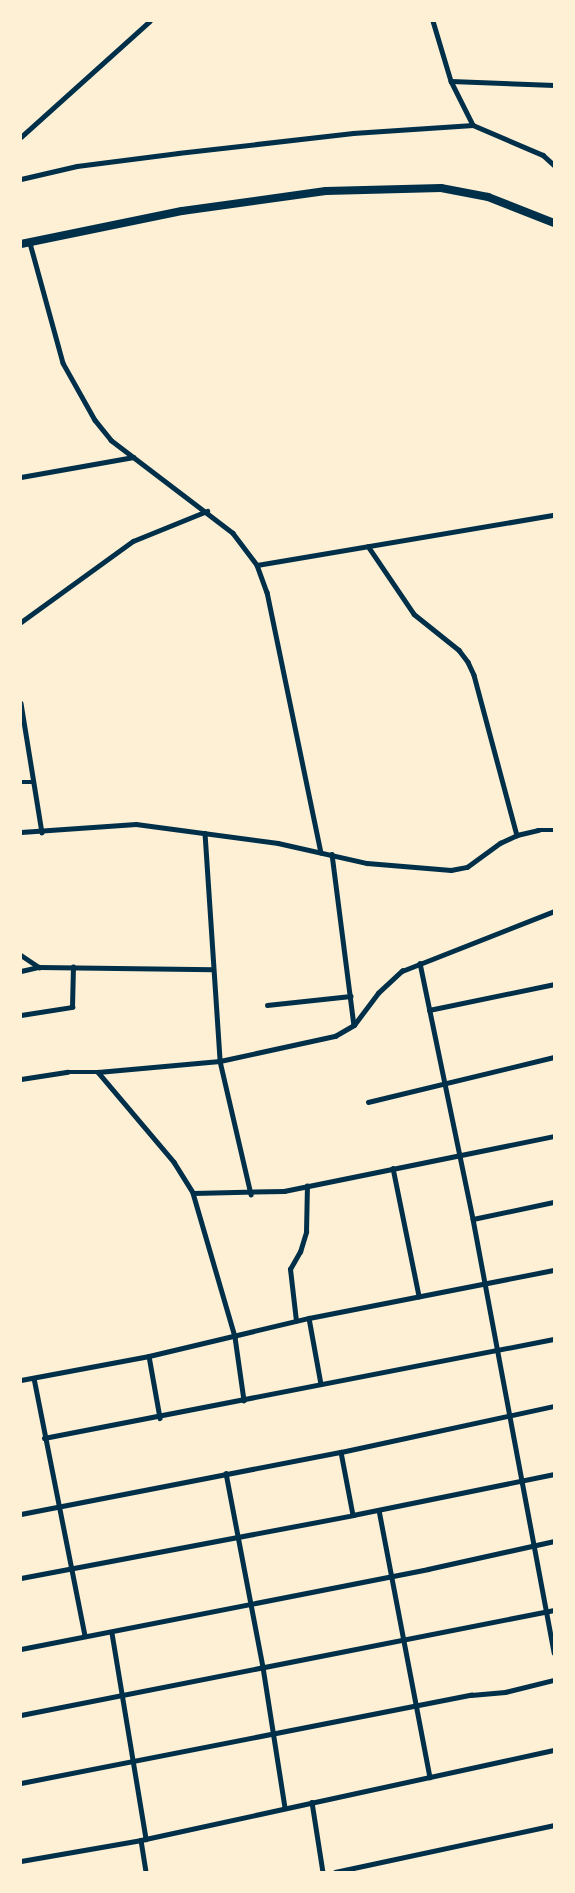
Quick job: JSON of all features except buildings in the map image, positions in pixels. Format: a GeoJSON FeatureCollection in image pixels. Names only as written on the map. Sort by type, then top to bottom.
{"type":"FeatureCollection","features":[{"type":"Feature","properties":{"kind":"main road"},"geometry":{"type":"LineString","coordinates":[[25,243],[182,211],[326,191],[441,189],[488,197],[554,223]]}},
{"type":"Feature","properties":{"kind":"street"},"geometry":{"type":"LineString","coordinates":[[21,137],[150,21]]}},
{"type":"Feature","properties":{"kind":"street"},"geometry":{"type":"LineString","coordinates":[[433,21],[451,81],[473,125]]}},
{"type":"Feature","properties":{"kind":"street"},"geometry":{"type":"LineString","coordinates":[[451,81],[554,85]]}},
{"type":"Feature","properties":{"kind":"street"},"geometry":{"type":"LineString","coordinates":[[21,178],[77,166],[353,132],[473,125],[554,159]]}},
{"type":"Feature","properties":{"kind":"street"},"geometry":{"type":"LineString","coordinates":[[543,155],[554,165]]}},
{"type":"Feature","properties":{"kind":"street"},"geometry":{"type":"LineString","coordinates":[[25,243],[63,363],[95,420],[111,440],[233,533],[257,565],[267,592],[321,852]]}},
{"type":"Feature","properties":{"kind":"street"},"geometry":{"type":"LineString","coordinates":[[21,477],[133,457]]}},
{"type":"Feature","properties":{"kind":"street"},"geometry":{"type":"LineString","coordinates":[[21,622],[133,541],[207,511]]}},
{"type":"Feature","properties":{"kind":"street"},"geometry":{"type":"LineString","coordinates":[[257,565],[554,515]]}},
{"type":"Feature","properties":{"kind":"street"},"geometry":{"type":"LineString","coordinates":[[368,546],[414,614],[459,650],[471,669],[517,836]]}},
{"type":"Feature","properties":{"kind":"street"},"geometry":{"type":"LineString","coordinates":[[21,703],[42,832]]}},
{"type":"Feature","properties":{"kind":"street"},"geometry":{"type":"LineString","coordinates":[[21,782],[34,782]]}},
{"type":"Feature","properties":{"kind":"street"},"geometry":{"type":"LineString","coordinates":[[21,832],[136,824],[321,852],[368,863],[451,870],[467,867],[500,843],[517,836],[538,830],[554,830]]}},
{"type":"Feature","properties":{"kind":"street"},"geometry":{"type":"LineString","coordinates":[[205,833],[220,1061],[251,1194]]}},
{"type":"Feature","properties":{"kind":"street"},"geometry":{"type":"LineString","coordinates":[[332,854],[354,1025]]}},
{"type":"Feature","properties":{"kind":"street"},"geometry":{"type":"LineString","coordinates":[[21,1079],[67,1072],[98,1072],[220,1061],[335,1036],[354,1025],[388,982],[402,971],[554,911]]}},
{"type":"Feature","properties":{"kind":"street"},"geometry":{"type":"LineString","coordinates":[[21,955],[39,967]]}},
{"type":"Feature","properties":{"kind":"street"},"geometry":{"type":"LineString","coordinates":[[420,963],[473,1219],[483,1283],[554,1652]]}},
{"type":"Feature","properties":{"kind":"street"},"geometry":{"type":"LineString","coordinates":[[21,971],[39,967],[213,969]]}},
{"type":"Feature","properties":{"kind":"street"},"geometry":{"type":"LineString","coordinates":[[21,1015],[72,1008],[73,967]]}},
{"type":"Feature","properties":{"kind":"street"},"geometry":{"type":"LineString","coordinates":[[429,1010],[554,984]]}},
{"type":"Feature","properties":{"kind":"street"},"geometry":{"type":"LineString","coordinates":[[267,1005],[351,996]]}},
{"type":"Feature","properties":{"kind":"street"},"geometry":{"type":"LineString","coordinates":[[368,1102],[554,1057]]}},
{"type":"Feature","properties":{"kind":"street"},"geometry":{"type":"LineString","coordinates":[[98,1072],[174,1162],[193,1193],[219,1275],[235,1337],[244,1400]]}},
{"type":"Feature","properties":{"kind":"street"},"geometry":{"type":"LineString","coordinates":[[193,1193],[251,1194],[307,1186],[554,1136]]}},
{"type":"Feature","properties":{"kind":"street"},"geometry":{"type":"LineString","coordinates":[[393,1168],[419,1296]]}},
{"type":"Feature","properties":{"kind":"street"},"geometry":{"type":"LineString","coordinates":[[296,1321],[290,1269],[300,1252],[306,1232],[307,1186]]}},
{"type":"Feature","properties":{"kind":"street"},"geometry":{"type":"LineString","coordinates":[[473,1219],[554,1202]]}},
{"type":"Feature","properties":{"kind":"street"},"geometry":{"type":"LineString","coordinates":[[21,1380],[149,1356],[309,1318],[554,1269]]}},
{"type":"Feature","properties":{"kind":"street"},"geometry":{"type":"LineString","coordinates":[[309,1318],[321,1384]]}},
{"type":"Feature","properties":{"kind":"street"},"geometry":{"type":"LineString","coordinates":[[44,1438],[160,1418],[554,1339]]}},
{"type":"Feature","properties":{"kind":"street"},"geometry":{"type":"LineString","coordinates":[[149,1356],[160,1418]]}},
{"type":"Feature","properties":{"kind":"street"},"geometry":{"type":"LineString","coordinates":[[34,1378],[44,1438],[86,1636]]}},
{"type":"Feature","properties":{"kind":"street"},"geometry":{"type":"LineString","coordinates":[[21,1514],[341,1452],[554,1406]]}},
{"type":"Feature","properties":{"kind":"street"},"geometry":{"type":"LineString","coordinates":[[341,1452],[353,1515]]}},
{"type":"Feature","properties":{"kind":"street"},"geometry":{"type":"LineString","coordinates":[[226,1473],[263,1667],[285,1807]]}},
{"type":"Feature","properties":{"kind":"street"},"geometry":{"type":"LineString","coordinates":[[21,1578],[237,1538],[554,1474]]}},
{"type":"Feature","properties":{"kind":"street"},"geometry":{"type":"LineString","coordinates":[[379,1510],[430,1777]]}},
{"type":"Feature","properties":{"kind":"street"},"geometry":{"type":"LineString","coordinates":[[21,1649],[111,1633],[554,1541]]}},
{"type":"Feature","properties":{"kind":"street"},"geometry":{"type":"LineString","coordinates":[[21,1715],[554,1610]]}},
{"type":"Feature","properties":{"kind":"street"},"geometry":{"type":"LineString","coordinates":[[111,1633],[133,1760],[144,1839],[146,1872]]}},
{"type":"Feature","properties":{"kind":"street"},"geometry":{"type":"LineString","coordinates":[[21,1783],[475,1694],[505,1692],[554,1680]]}},
{"type":"Feature","properties":{"kind":"street"},"geometry":{"type":"LineString","coordinates":[[21,1861],[144,1839],[554,1750]]}},
{"type":"Feature","properties":{"kind":"street"},"geometry":{"type":"LineString","coordinates":[[312,1802],[323,1872]]}},
{"type":"Feature","properties":{"kind":"street"},"geometry":{"type":"LineString","coordinates":[[335,1872],[554,1825]]}}]}
